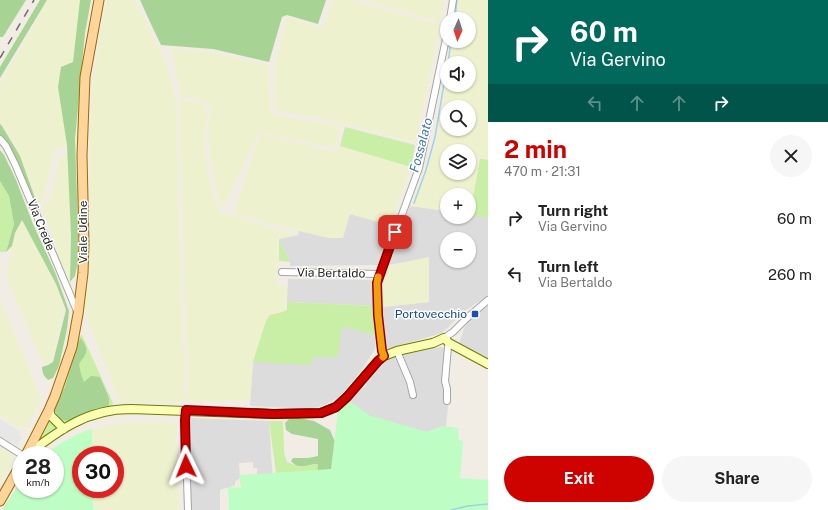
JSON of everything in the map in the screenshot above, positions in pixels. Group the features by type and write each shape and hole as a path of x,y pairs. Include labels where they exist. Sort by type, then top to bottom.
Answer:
{"main road":[{"name":"Viale Udine","path":"31,446 49,410 72,347 78,314 83,273 84,244 82,155 85,77 99,0"},
{"path":"0,502 12,480"}],"street":[{"path":"451,12 453,0"},
{"name":"Via Bertaldo","path":"383,353 378,315 377,283 419,168 444,48"},
{"name":"Via Crede","path":"0,139 6,146 16,164 78,314"},
{"name":"Via Bertaldo","path":"282,272 380,274"},
{"path":"447,402 445,381 447,341 453,332 467,318 488,300"},
{"path":"38,446 73,423 94,415 118,409 131,408 273,414 321,413 336,407 347,397 383,353 433,343 447,341 488,364"},
{"path":"397,351 410,382 413,395"},
{"path":"49,410 51,416 64,429"},
{"path":"186,410 188,510"},
{"path":"0,440 12,448"}],"shaded area":[{"path":"480,159 488,160 488,295 466,310 442,333 387,349 384,344 382,307 429,302 429,258 387,265 410,206 440,210 440,224 476,224 476,188 474,188"},
{"path":"350,214 390,225 391,231 378,265 290,266 290,262 279,239 298,235 299,231 329,238"},
{"path":"288,279 371,280 373,285 374,306 287,302"},
{"path":"488,305 488,359 459,344 464,328 469,321"},
{"path":"287,310 314,320 376,335 375,349 361,371 339,397 327,404 310,409 250,406 253,362 266,321"},
{"path":"440,347 450,350 449,397 446,426 427,432 403,427 346,405 361,386 364,388 367,385 365,383 384,361 402,355"},
{"path":"190,418 269,421 273,483 257,485 257,468 253,468 253,462 239,463 240,478 235,482 235,485 220,490 220,510 191,510"},
{"path":"0,419 21,432 19,435 22,437 17,446 0,436"}],"green space":[{"path":"0,0 26,0 3,37 0,37"},
{"path":"40,0 47,0 0,78 0,67"},
{"path":"48,0 81,0 73,62 58,87 67,145 55,149 45,197 38,203 30,188 8,132 0,124 0,85"},
{"path":"80,0 91,0 85,33 75,139 78,261 75,276 70,282 71,235 67,145 58,87 61,67 73,62"},
{"path":"107,0 135,0 156,44 167,63 176,100 184,396 188,396 179,99 204,104 207,112 204,145 211,188 217,207 221,213 298,235 277,239 277,285 287,286 287,302 283,312 266,321 253,362 250,399 122,403 117,397 91,331 85,304 90,275 90,133 93,80"},
{"path":"140,0 326,0 318,24 287,15 282,17 269,62 213,49 161,45"},
{"path":"334,0 350,0 440,25 416,142 313,116 311,117 275,110 275,65 287,18 323,28"},
{"path":"363,0 444,0 442,12 440,12 440,22"},
{"path":"459,0 488,0 488,160 476,157 476,144 440,144 440,180 476,180 476,160 480,161 475,188 440,188 440,210 410,206 424,180 433,151 435,151 440,121 440,136 476,136 476,100 444,100 445,92 476,92 476,56 451,56 452,48 476,48 476,12 458,12"},
{"path":"171,48 208,52 268,65 271,115 341,126 335,148 259,132 225,205 220,207 211,163 208,130 211,106 200,100 181,96"},
{"path":"0,124 20,156 45,226 14,154 0,135"},
{"path":"345,127 415,145 411,167 340,146"},
{"path":"260,134 332,151 343,147 411,167 390,225 350,214 343,238 329,238 233,214"},
{"path":"0,150 16,180 33,224 55,272 69,311 67,329 59,366 53,378 48,380 42,371 42,367 53,362 66,310 56,284 22,220 15,233 12,246 6,252 14,224 9,196 0,181"},
{"path":"68,154 71,235 70,282 66,278 42,206 50,202 60,157"},
{"path":"480,159 488,160 488,218 476,216 475,188"},
{"path":"0,181 9,196 14,224 6,252 0,252"},
{"path":"22,220 56,284 64,310 50,364 42,361 7,279 15,233"},
{"path":"279,239 290,262 279,261"},
{"path":"429,257 429,302 382,307 385,276 389,266"},
{"path":"0,300 41,398 25,431 0,416"},
{"path":"287,302 374,306 376,335 342,327 338,357 313,357 311,365 253,362 266,321 270,315 287,310"},
{"path":"82,335 113,403 112,408 66,423 57,418 55,412 78,338"},
{"path":"81,338 86,348 86,354 79,364 84,382 91,376 100,377 109,398 109,405 96,408 73,419 65,420 61,419 55,412 55,405 65,387 77,344"},
{"path":"349,401 369,415 427,432 444,426 458,428 459,440 463,441 460,478 488,480 488,510 229,510 228,487 241,488 239,475 331,469 338,411"},
{"path":"356,410 403,427 314,510 318,464 297,466 291,461 293,458 318,456 318,439 292,434 286,430 285,423 289,419 299,418 314,421 330,430 336,444"},
{"path":"49,419 58,429 40,440 39,438"},
{"path":"269,421 283,421 284,452 287,462 300,467 318,464 315,510 281,510"},
{"path":"175,422 179,510 2,510 12,495 12,498 64,498 64,446 58,446 85,431 118,423"},
{"path":"92,429 92,446 72,446 72,498 93,498 93,510 2,510 12,495 12,498 64,498 64,446 57,446 80,433"},
{"path":"0,447 12,455 12,463 0,483"}],"waterway":[{"name":"Fossalato","path":"456,12 457,0"},
{"name":"Fossalato","path":"449,56 450,48"},
{"name":"Fossalato","path":"414,203 426,170 435,137 443,92"},
{"name":"Portovecchio","path":"451,510 468,506 488,504"}],"railway":[{"path":"0,58 34,0"}],"slow traffic":[{"path":"378,277 378,315 383,357"}],"place":[{"name":"Portovecchio","path":"475,314"}],"route":[{"path":"186,466 186,410 273,414 321,413 336,407 384,356 382,351 378,315 377,283 395,232"}]}
